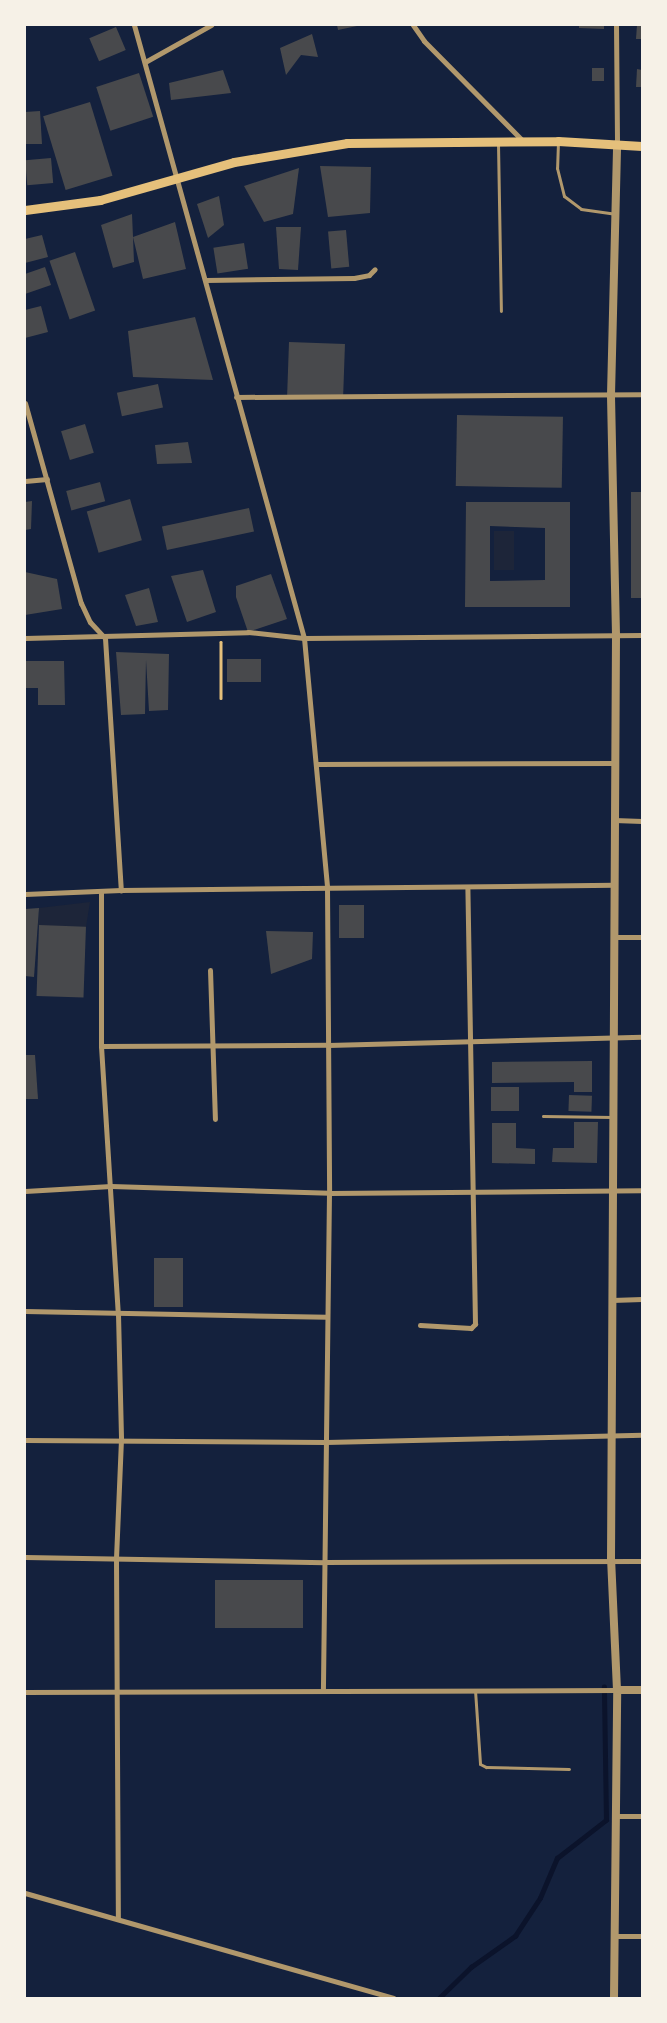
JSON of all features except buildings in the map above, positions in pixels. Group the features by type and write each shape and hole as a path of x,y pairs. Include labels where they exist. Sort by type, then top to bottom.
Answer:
{"main road":[{"path":"25,210 81,204 179,180 234,162 323,146 387,141 558,141 642,146"}],"street":[{"path":"134,25 179,180 236,396 304,638 327,887 328,1194 323,1690"},
{"path":"145,62 211,25"},
{"path":"413,25 414,31 523,141"},
{"path":"614,1998 616,1816 611,1560 611,1435 616,635 611,395 617,144 616,25"},
{"path":"206,280 354,278 369,275 375,269"},
{"path":"236,396 642,394"},
{"path":"25,403 81,603 90,622 105,638 121,890"},
{"path":"25,481 47,479"},
{"path":"25,638 105,638 221,633 304,638 642,634"},
{"path":"317,764 615,763"},
{"path":"614,820 642,821"},
{"path":"25,894 121,890 614,884"},
{"path":"420,1325 472,1328 475,1324 475,1192 468,1042 467,887"},
{"path":"100,892 102,1046 118,1314 121,1439 116,1558 118,1919"},
{"path":"613,937 642,937"},
{"path":"210,970 215,1119"},
{"path":"102,1046 328,1045 642,1037"},
{"path":"25,1191 111,1186 328,1194 642,1190"},
{"path":"612,1300 642,1299"},
{"path":"25,1311 327,1317"},
{"path":"25,1440 121,1439 326,1442 642,1435"},
{"path":"25,1557 325,1562 642,1561"},
{"path":"25,1692 642,1690"},
{"path":"616,1816 642,1816"},
{"path":"25,1893 393,1998"},
{"path":"614,1936 642,1936"}],"lane":[{"path":"498,141 501,311"},
{"path":"558,141 557,168 564,196 581,209 615,214"},
{"path":"543,1116 612,1117"},
{"path":"475,1690 480,1764 486,1767 569,1769"}],"path":[{"path":"221,633 221,698"}],"shaded area":[{"path":"494,531 514,531 514,570 494,570"},
{"path":"90,902 86,927 38,926 39,908"}],"waterway":[{"path":"439,1998 471,1967 515,1936 540,1898 557,1858 606,1820 604,1687"}]}
